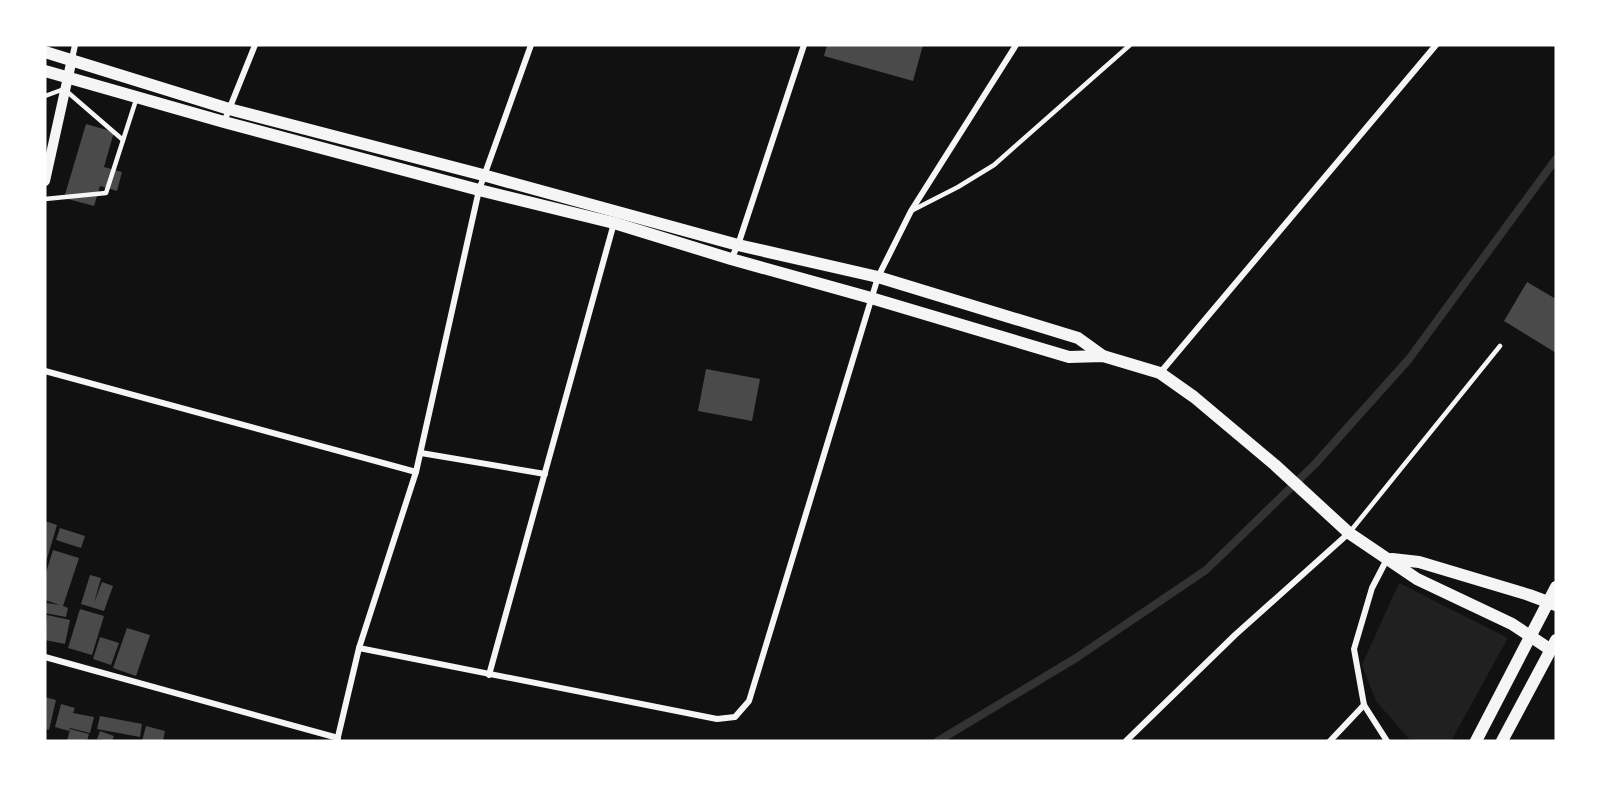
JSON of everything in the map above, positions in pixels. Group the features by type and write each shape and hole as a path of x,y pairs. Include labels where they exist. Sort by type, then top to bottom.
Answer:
{"main road":[{"path":"45,52 229,109 483,175 738,245 878,277 1078,338 1103,356"},
{"path":"45,70 224,122 479,190 614,223 731,260 871,298 1069,357 1103,356 1160,373 1275,465 1344,529 1417,579 1512,624 1530,636 1553,645 1502,741"},
{"path":"1388,558 1419,562 1552,603"},
{"path":"1476,741 1530,636 1552,603 1556,588"}],"street":[{"path":"45,181 75,45"},
{"path":"224,122 255,45"},
{"path":"45,657 337,739 359,648 421,453 483,175 531,45"},
{"path":"731,260 738,245 804,45"},
{"path":"359,648 717,719 735,717 750,701 878,277 911,211 1016,45"},
{"path":"1160,373 1436,45"},
{"path":"489,675 614,223"},
{"path":"45,371 416,472"},
{"path":"421,453 545,474"},
{"path":"1126,741 1344,529"},
{"path":"1387,741 1364,705 1354,649 1371,588 1388,558"},
{"path":"1330,741 1364,705"}],"lane":[{"path":"911,211 994,165 1130,45"},
{"path":"45,96 64,89 123,140"},
{"path":"45,199 106,193 137,96"},
{"path":"1344,529 1500,346"}],"shaded area":[{"path":"1399,583 1508,638 1451,741 1412,741 1409,739 1376,701 1362,665"}],"building":[{"path":"827,45 923,45 913,81 824,56"},
{"path":"86,124 114,132 104,167 122,172 117,191 100,186 94,206 64,198"},
{"path":"1527,282 1556,299 1556,353 1504,321"},
{"path":"706,369 760,379 752,421 698,411"},
{"path":"45,521 57,525 46,562 45,562"},
{"path":"60,528 85,536 81,548 56,540"},
{"path":"53,550 79,558 63,606 68,608 66,617 45,613 47,603 60,605 45,600 45,576"},
{"path":"90,575 101,578 94,603 102,582 113,586 104,611 81,604"},
{"path":"80,609 104,616 92,655 68,648"},
{"path":"47,615 70,620 65,644 45,640"},
{"path":"127,628 150,635 136,676 113,668"},
{"path":"100,637 119,643 111,665 93,659"},
{"path":"45,697 56,700 49,730 45,729"},
{"path":"61,704 75,708 73,713 94,717 90,733 55,727"},
{"path":"100,716 142,724 140,737 97,729"},
{"path":"146,726 165,731 163,741 142,741"},
{"path":"70,729 89,734 87,741 67,741"},
{"path":"100,731 114,736 112,741 97,739"}],"waterway":[{"path":"938,741 1076,658 1206,570 1315,464 1409,359 1556,159"}]}
